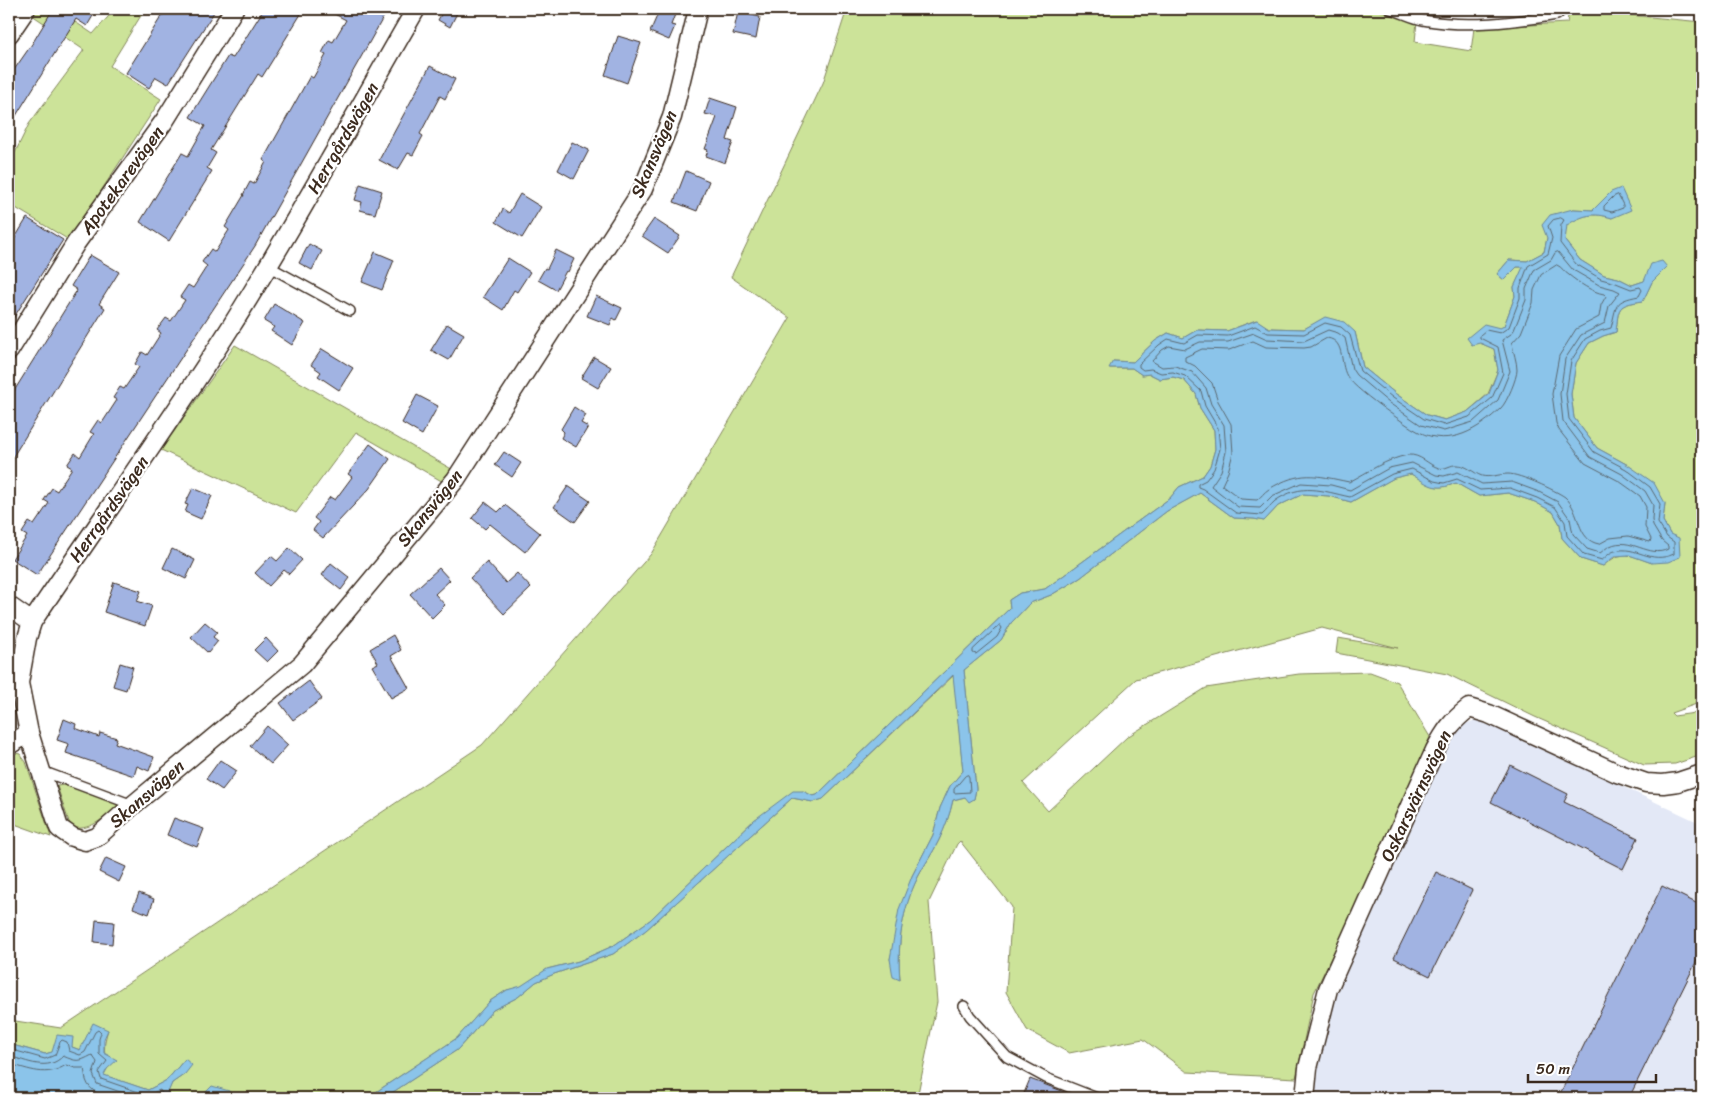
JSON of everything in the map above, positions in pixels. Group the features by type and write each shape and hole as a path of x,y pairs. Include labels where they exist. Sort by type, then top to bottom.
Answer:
{"street":[{"path":"9,34 26,9"},
{"name":"Apotekarevägen","path":"9,351 76,243 165,120 234,9"},
{"name":"Herrgårdsvägen","path":"42,770 30,733 19,683 27,638 32,622 186,395 268,266 416,9"},
{"name":"Skansvägen","path":"42,770 59,828 72,837 86,841 97,837 302,664 456,479 643,189 672,117 698,9"},
{"path":"9,606 32,622"},
{"name":"Oskarsvärnsvägen","path":"1305,1098 1308,1068 1328,989 1435,750 1447,728 1456,718 1469,708 1489,714 1617,773 1646,783 1663,784 1678,782 1702,774"},
{"path":"9,745 30,733"}],"lane":[{"path":"1390,9 1422,20 1463,24 1515,22 1557,15 1563,9"},
{"path":"268,266 350,311"},
{"path":"42,770 133,805"},
{"path":"964,1006 982,1030 1007,1057 1046,1078 1097,1098"}],"shaded area":[{"path":"1479,719 1702,824 1702,1098 1314,1098 1314,1086 1331,999 1440,761 1462,725"}],"green space":[{"path":"38,9 56,9 93,34 115,9 145,9 110,66 161,99 69,240 9,204 9,165 29,124 84,50 32,15"},
{"path":"847,9 1374,9 1417,21 1415,42 1471,51 1474,28 1567,23 1569,9 1618,9 1619,14 1702,22 1702,702 1671,713 1674,716 1702,712 1702,755 1675,764 1644,765 1535,717 1447,674 1336,653 1338,638 1398,648 1322,628 1136,679 1023,783 1048,811 1127,737 1206,688 1299,674 1370,672 1397,682 1430,737 1372,873 1314,993 1296,1078 1187,1072 1143,1039 1069,1053 1027,1030 1006,992 1012,907 960,841 929,902 937,1002 917,1098 384,1098 457,1050 493,1010 518,997 536,982 613,954 646,930 792,798 813,802 823,799 954,675 963,771 950,786 940,808 933,835 912,876 890,959 900,979 900,940 908,901 920,872 939,840 953,800 965,797 974,799 976,789 964,670 1001,640 1011,623 1030,603 1051,595 1080,578 1167,511 1200,493 1234,518 1264,521 1278,506 1303,494 1329,496 1351,502 1394,478 1411,474 1432,486 1443,487 1456,483 1479,496 1508,493 1535,502 1553,512 1560,524 1562,538 1581,559 1603,566 1616,557 1626,555 1652,563 1670,534 1663,521 1665,503 1628,465 1597,448 1574,418 1571,394 1576,363 1589,343 1616,332 1620,309 1628,304 1643,301 1652,282 1666,267 1644,281 1632,285 1618,278 1604,275 1580,260 1565,241 1566,225 1572,222 1594,215 1612,218 1611,192 1593,210 1573,209 1547,238 1544,252 1527,261 1509,260 1497,274 1504,280 1517,267 1524,267 1514,287 1515,296 1504,326 1480,343 1494,349 1498,370 1488,394 1467,412 1445,420 1427,415 1396,394 1363,367 1355,332 1325,318 1304,329 1269,328 1256,320 1227,331 1197,330 1183,338 1168,333 1155,341 1133,362 1113,361 1110,368 1132,368 1142,375 1150,374 1160,379 1173,377 1184,380 1196,394 1200,408 1214,430 1215,449 1210,466 1203,476 1179,487 1170,498 1045,589 1020,593 1009,600 1010,608 817,795 813,796 803,791 754,820 650,920 613,946 579,961 547,969 521,987 507,990 490,1001 457,1038 367,1098 235,1098 166,1095 172,1083 185,1074 185,1059 167,1080 148,1090 103,1075 107,1069 105,1040 108,1030 80,1050 72,1047 45,1054 9,1044 9,1020 61,1028 482,745 651,554 790,318 731,277 823,83"},
{"path":"235,345 455,471 445,483 356,432 296,513 161,450"},
{"path":"9,753 20,754 26,762 51,837 9,822"},
{"path":"64,785 115,802 118,806 92,825 74,828 69,822 57,786"}],"water":[{"path":"1621,188 1631,210 1612,218 1588,215 1578,219 1567,225 1565,241 1580,260 1604,275 1618,278 1632,285 1644,281 1651,264 1662,261 1667,267 1652,282 1643,301 1628,304 1620,309 1616,332 1589,343 1576,363 1571,394 1574,418 1597,448 1628,465 1654,483 1665,503 1663,521 1670,534 1679,538 1680,557 1668,562 1652,563 1629,555 1615,556 1603,566 1581,559 1562,538 1560,524 1553,512 1535,502 1508,493 1479,496 1456,483 1443,487 1432,486 1411,474 1394,478 1351,502 1329,496 1303,494 1278,506 1264,521 1234,518 1200,493 1167,511 1080,578 1051,595 1030,603 1011,623 1001,640 964,670 976,789 974,799 969,802 965,797 953,800 941,835 920,872 913,889 904,914 900,940 900,980 893,977 890,959 899,909 912,876 933,835 940,808 950,786 963,771 953,675 823,799 813,802 792,798 646,930 613,954 536,982 518,997 493,1010 457,1050 384,1098 367,1098 457,1038 490,1001 507,990 521,986 547,969 579,961 613,946 650,920 754,820 793,791 803,791 813,796 817,795 1010,608 1009,600 1020,593 1045,589 1170,498 1179,487 1203,476 1210,466 1215,449 1214,430 1200,408 1196,394 1184,380 1173,377 1160,379 1150,374 1142,375 1132,368 1109,368 1113,361 1133,362 1155,341 1168,333 1183,338 1197,330 1227,331 1257,320 1269,328 1304,329 1325,317 1344,322 1355,332 1363,367 1396,394 1427,415 1445,420 1467,412 1489,394 1498,370 1494,349 1480,343 1472,345 1467,338 1484,324 1500,328 1504,326 1515,296 1514,287 1523,267 1517,267 1504,280 1497,274 1509,260 1527,261 1544,252 1547,238 1542,225 1550,215 1573,209 1593,210 1611,192"},
{"path":"93,1023 108,1030 104,1039 104,1053 117,1060 107,1069 104,1075 148,1090 167,1080 185,1059 192,1065 185,1074 172,1083 167,1095 201,1097 212,1086 229,1091 235,1098 9,1098 9,1044 45,1054 52,1052 57,1035 73,1037 72,1047 80,1050"}],"building":[{"path":"53,9 97,9 87,26 76,19 9,127 9,77"},
{"path":"166,9 216,9 168,84 156,77 149,88 126,73"},
{"path":"264,9 292,9 301,14 262,77 258,74 211,150 216,153 207,168 212,171 169,241 140,222 182,153 188,156 205,126 190,117 228,56 233,58"},
{"path":"325,9 388,9 255,246 37,575 12,559 27,536 22,533 29,522 34,525 49,503 44,500 52,488 57,491 72,468 67,465 75,453 80,457 94,434 90,432 98,420 102,423 117,400 113,398 120,387 124,389 139,367 135,364 142,352 147,355 161,333 157,330 166,318 171,321 185,300 180,297 188,285 193,288 207,266 202,262 211,249 215,252 229,230 225,227 250,182 254,184 266,162 263,160 310,76 313,78 326,55 322,53 329,40 333,42 346,20"},
{"path":"444,9 459,9 450,27 438,20"},
{"path":"660,9 677,9 671,25 675,26 669,40 650,32"},
{"path":"738,12 760,17 756,39 733,34"},
{"path":"618,36 641,43 627,83 605,75"},
{"path":"430,66 455,79 445,99 440,96 420,134 423,136 413,155 408,153 398,170 379,160"},
{"path":"710,98 737,107 727,140 733,142 725,163 706,156 708,150 705,149 717,117 705,114"},
{"path":"572,142 589,150 574,179 558,170"},
{"path":"686,171 709,181 697,211 674,202"},
{"path":"360,184 382,191 375,214 360,210 362,202 355,200"},
{"path":"520,194 541,207 522,238 496,222 503,209 509,213"},
{"path":"27,218 63,240 9,325 9,248"},
{"path":"654,219 680,236 668,253 642,236"},
{"path":"309,244 322,251 312,270 299,263"},
{"path":"556,250 574,259 556,290 538,280 545,268 547,269"},
{"path":"375,252 394,260 382,290 362,282"},
{"path":"90,255 119,272 99,304 105,308 9,463 9,399 77,290 71,286"},
{"path":"508,258 530,272 517,292 514,290 503,310 483,297"},
{"path":"596,296 622,308 616,320 613,318 610,325 587,316"},
{"path":"274,304 305,323 292,345 271,331 274,327 264,321"},
{"path":"447,324 464,334 449,360 431,350"},
{"path":"322,349 353,368 339,390 318,376 321,372 311,365"},
{"path":"594,357 611,367 598,388 581,378"},
{"path":"417,395 438,406 422,435 402,423"},
{"path":"574,407 586,415 581,423 588,427 576,447 561,438 564,432 561,429"},
{"path":"370,444 390,459 369,489 323,538 313,530 319,522 314,518 330,497 335,500 352,477 348,474"},
{"path":"504,452 521,463 512,477 495,465"},
{"path":"568,486 590,501 575,522 554,507"},
{"path":"193,488 212,496 201,519 185,512 188,505 185,504"},
{"path":"485,502 498,512 505,505 540,533 525,552 490,524 485,529 472,518"},
{"path":"289,548 302,560 289,574 284,570 269,586 255,573 271,556 277,561"},
{"path":"172,549 195,560 186,579 163,568"},
{"path":"487,562 506,583 517,573 531,588 504,614 470,578"},
{"path":"331,563 350,578 341,590 322,575"},
{"path":"439,568 450,580 435,594 445,605 432,618 410,594"},
{"path":"114,582 141,591 137,601 152,606 145,626 104,612"},
{"path":"205,622 217,632 213,637 218,641 208,653 191,637"},
{"path":"393,635 401,650 391,656 409,688 391,698 372,666 378,663 370,649"},
{"path":"266,638 278,651 267,662 254,650"},
{"path":"120,663 133,667 126,690 113,686"},
{"path":"309,681 322,699 293,720 280,703"},
{"path":"64,719 76,724 75,728 99,737 100,733 117,738 115,743 154,757 149,771 137,766 134,776 66,753 69,744 57,740"},
{"path":"267,726 288,745 271,764 250,746"},
{"path":"220,760 237,771 222,790 206,779"},
{"path":"1510,765 1568,794 1564,802 1638,838 1623,869 1491,802"},
{"path":"174,818 204,829 197,847 167,835"},
{"path":"106,858 126,867 119,882 99,872"},
{"path":"1436,872 1472,890 1430,976 1394,958"},
{"path":"1662,886 1702,906 1702,950 1629,1098 1568,1098 1560,1094"},
{"path":"139,893 154,899 149,914 133,908"},
{"path":"96,920 114,922 112,944 94,942"},
{"path":"1030,1079 1078,1097 1078,1098 1022,1098"}]}
